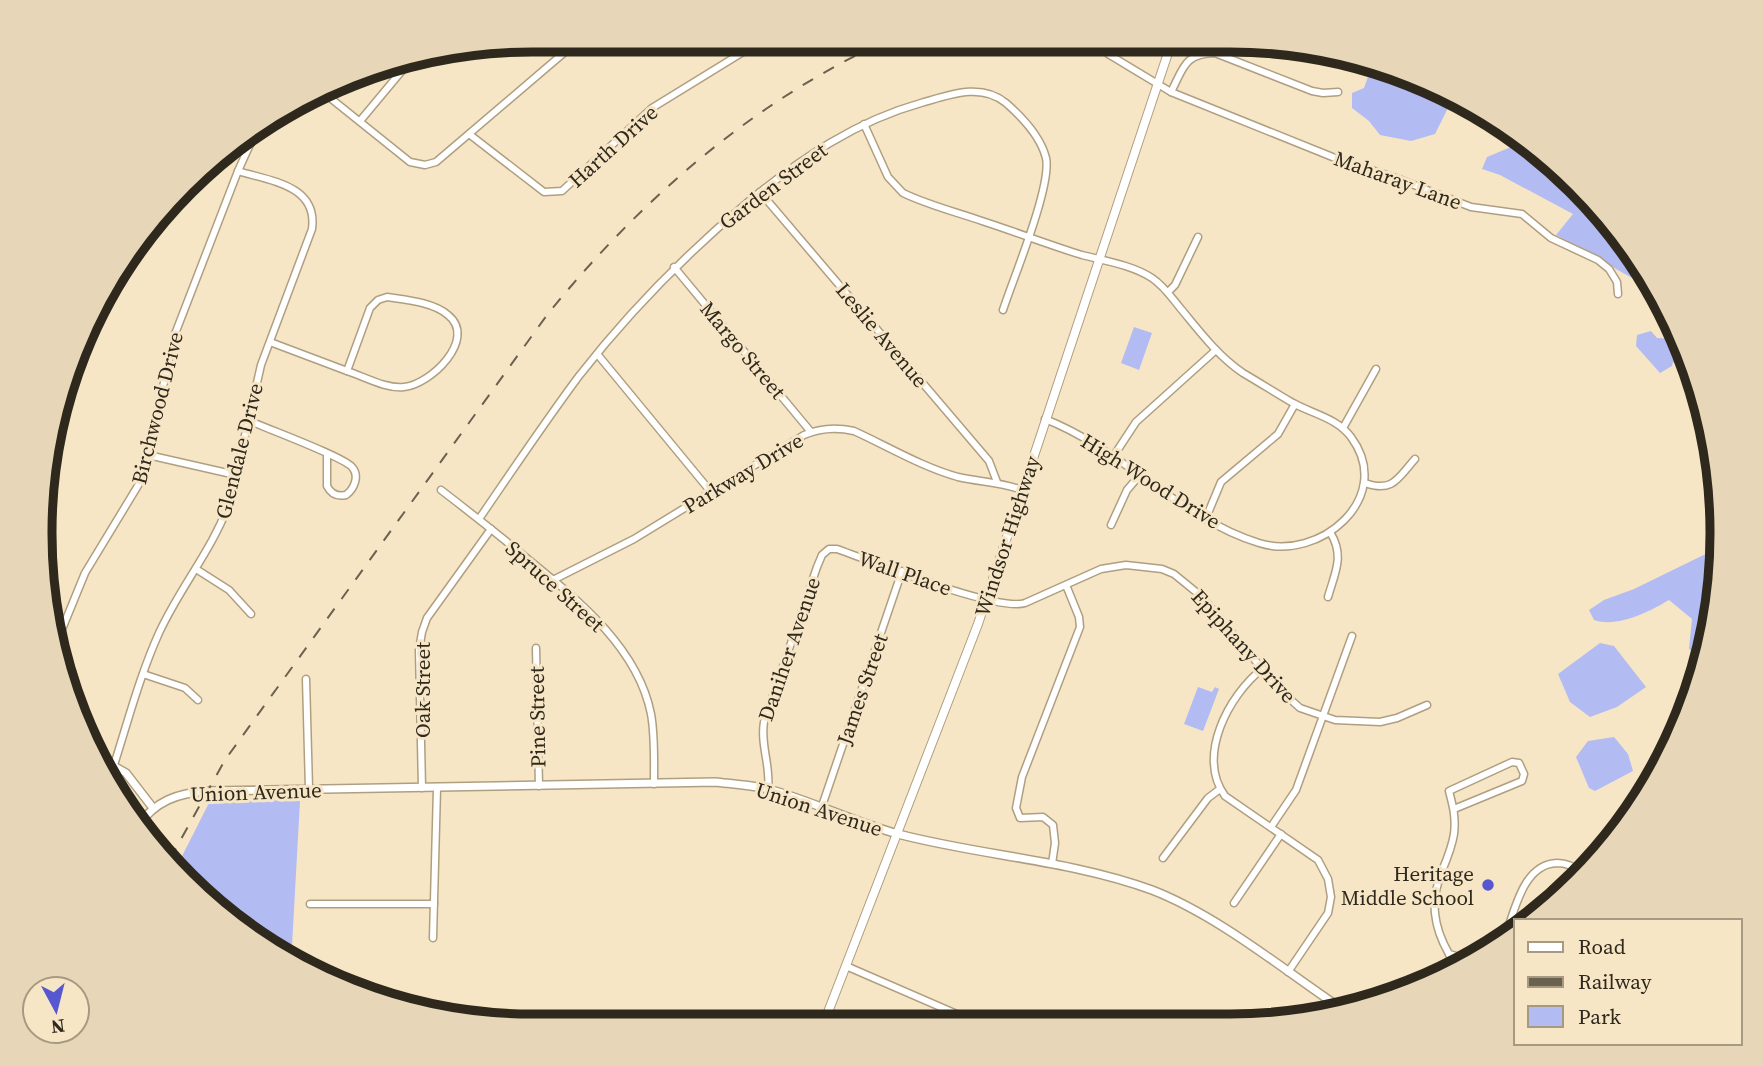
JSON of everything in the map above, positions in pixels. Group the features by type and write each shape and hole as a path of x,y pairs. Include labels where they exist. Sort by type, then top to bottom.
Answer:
{"main road":[{"name":"Windsor Highway","path":"827,1014 985,600 1168,52"}],"street":[{"path":"330,98 410,162 425,165 436,162 565,52"},
{"name":"Harth Drive","path":"469,134 544,192 562,191 652,108 743,52"},
{"path":"1171,92 1189,60 1198,54 1215,53 1312,91 1338,92"},
{"name":"Maharay Lane","path":"1108,54 1171,92 1335,158 1396,177 1471,207 1522,214 1551,238 1598,260 1609,269 1618,282 1618,294"},
{"path":"363,124 403,71"},
{"name":"Garden Street","path":"479,519 580,375 674,267 760,192 810,155 864,124 897,109 960,92 985,92 1003,100 1039,141 1046,158 1045,185 1003,310"},
{"path":"864,124 888,177 903,193 1152,278 1168,292 1216,350 1234,367 1295,404 1343,428 1360,454 1365,471 1365,484 1377,488 1390,486 1415,459"},
{"name":"Birchwood Drive","path":"62,628 85,573 139,488 175,334 250,145"},
{"name":"Glendale Drive","path":"114,765 158,634 224,519 270,342 312,229 314,216 311,206 297,192 238,171"},
{"name":"Leslie Avenue","path":"760,192 989,461 997,482"},
{"path":"1168,292 1175,285 1198,237"},
{"name":"Margo Street","path":"674,267 811,432"},
{"path":"270,342 388,386 402,387 416,385 448,358 457,342 455,323 448,315 428,306 387,297 378,300 370,308 348,371"},
{"path":"1113,457 1136,422 1216,350"},
{"path":"598,355 711,492"},
{"path":"1343,428 1376,369"},
{"path":"1206,518 1221,482 1278,434 1295,404"},
{"name":"High Wood Drive","path":"1045,419 1068,428 1176,501 1206,518 1257,543 1270,546 1309,541 1330,532 1353,511 1365,484"},
{"path":"248,421 327,454 349,464 354,470 355,481 346,495 340,497 327,486 327,454"},
{"name":"Parkway Drive","path":"553,580 634,539 766,456 811,432 841,428 854,431 942,472 997,482 1022,490"},
{"path":"148,455 236,475"},
{"path":"1111,525 1127,490 1139,475"},
{"name":"Spruce Street","path":"441,490 553,580 600,622 615,641 638,679 651,714 654,784"},
{"name":"Oak Street","path":"422,788 419,650 422,632 427,618 491,529"},
{"path":"1328,597 1339,552 1330,532"},
{"name":"Wall Place","path":"825,551 837,549 985,600"},
{"name":"Daniher Avenue","path":"768,790 769,774 762,739 764,722 825,551"},
{"name":"Epiphany Drive","path":"985,600 1018,605 1101,569 1126,565 1162,569 1174,574 1201,596 1293,703 1322,717 1358,722 1380,722 1397,718 1427,705"},
{"path":"196,569 229,590 251,614"},
{"name":"James Street","path":"822,806 902,571"},
{"path":"1052,864 1055,843 1053,825 1043,817 1020,818 1016,807 1027,759 1080,627 1079,617 1066,585"},
{"path":"1271,827 1296,790 1352,636"},
{"name":"Pine Street","path":"536,648 539,786"},
{"path":"1262,669 1246,682 1236,695 1214,748 1213,765 1220,789 1237,805 1318,860 1331,886 1328,913 1288,972"},
{"path":"143,674 185,688 198,700"},
{"path":"306,679 309,789"},
{"path":"1451,959 1440,938 1433,903 1436,885 1454,837 1451,789 1512,762 1519,763 1524,774 1522,780 1454,809"},
{"path":"114,765 134,781 153,808"},
{"name":"Union Avenue","path":"145,817 153,808 169,798 188,792 715,782 768,790 822,806 898,834 1052,864 1124,881 1167,897 1220,926 1332,1002"},
{"path":"433,937 437,788"},
{"path":"1163,858 1208,798 1220,789"},
{"path":"1234,903 1281,834"},
{"path":"1511,923 1528,878 1538,868 1555,863 1575,868"},
{"path":"310,904 434,904"},
{"path":"1514,915 1515,919"},
{"path":"1449,954 1457,956"},
{"path":"846,965 957,1014"}],"green space":[{"path":"1369,74 1414,89 1449,105 1435,134 1411,141 1380,135 1369,121 1352,108 1352,93 1364,88"},
{"path":"1508,141 1570,193 1611,240 1637,278 1632,278 1556,235 1573,214 1500,175 1482,169 1487,157 1511,147"},
{"path":"1134,327 1152,333 1139,370 1121,363"},
{"path":"1651,331 1657,338 1669,339 1681,369 1673,362 1672,366 1660,373 1636,346 1637,335"},
{"path":"1709,552 1706,596 1695,653 1689,649 1692,619 1669,600 1643,614 1623,620 1594,620 1589,610 1604,600 1634,589"},
{"path":"1600,643 1614,646 1646,687 1617,707 1590,717 1570,702 1558,674"},
{"path":"1198,687 1212,692 1215,687 1219,689 1203,731 1184,724"},
{"path":"1614,737 1628,754 1633,771 1595,791 1589,788 1576,757 1588,741"},
{"path":"211,799 300,801 292,946 266,933 240,914 180,859"}],"railway":[{"path":"174,852 225,760 547,315 582,273 659,194 744,124 789,94 864,52"}],"place":[{"name":"Heritage Middle School","path":"1488,885"}]}
